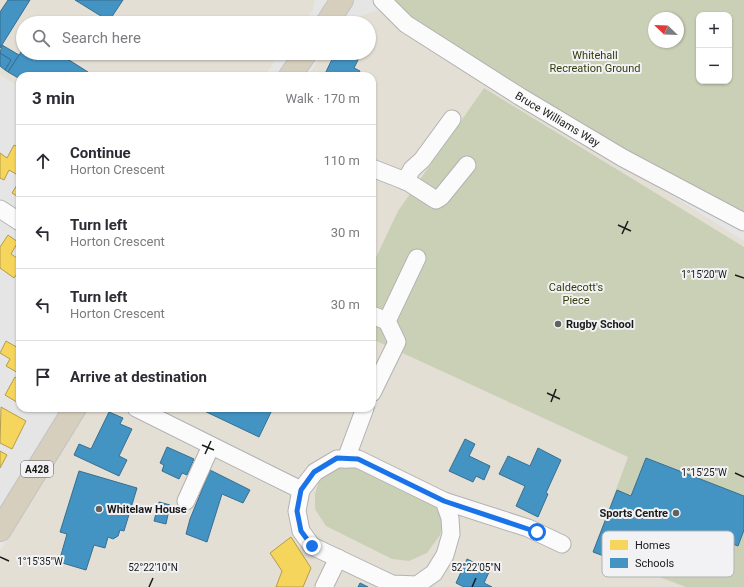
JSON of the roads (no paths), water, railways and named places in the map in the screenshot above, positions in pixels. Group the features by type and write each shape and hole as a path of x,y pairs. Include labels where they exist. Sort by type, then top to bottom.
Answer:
{"highway":[{"path":"331,16 342,0"},
{"path":"293,72 301,60"},
{"name":"A428","path":"0,530 73,412"}],"street":[{"name":"Bruce Williams Way","path":"382,0 406,24 519,96 623,158 744,222"},
{"path":"405,181 412,168 422,160 452,119"},
{"path":"376,170 405,181 436,200 441,197 467,165"},
{"path":"0,209 16,219"},
{"path":"376,385 397,342 379,318 417,258"},
{"path":"144,412 301,490"},
{"path":"346,459 364,412"},
{"path":"186,501 211,446"},
{"path":"444,501 450,518 451,534 445,555 434,573 417,585 392,584 312,546 301,531 297,511 301,490 314,472 337,458 358,459 444,501 528,528 562,544"},
{"path":"324,587 338,558"}],"place":[{"name":"Rugby School","path":"558,324"},
{"name":"Whitelaw House","path":"99,509"},
{"name":"Sports Centre","path":"676,513"}],"park label":[{"name":"Whitehall Recreation Ground","path":"595,61"},
{"name":"Caldecott's Piece","path":"576,293"}]}
